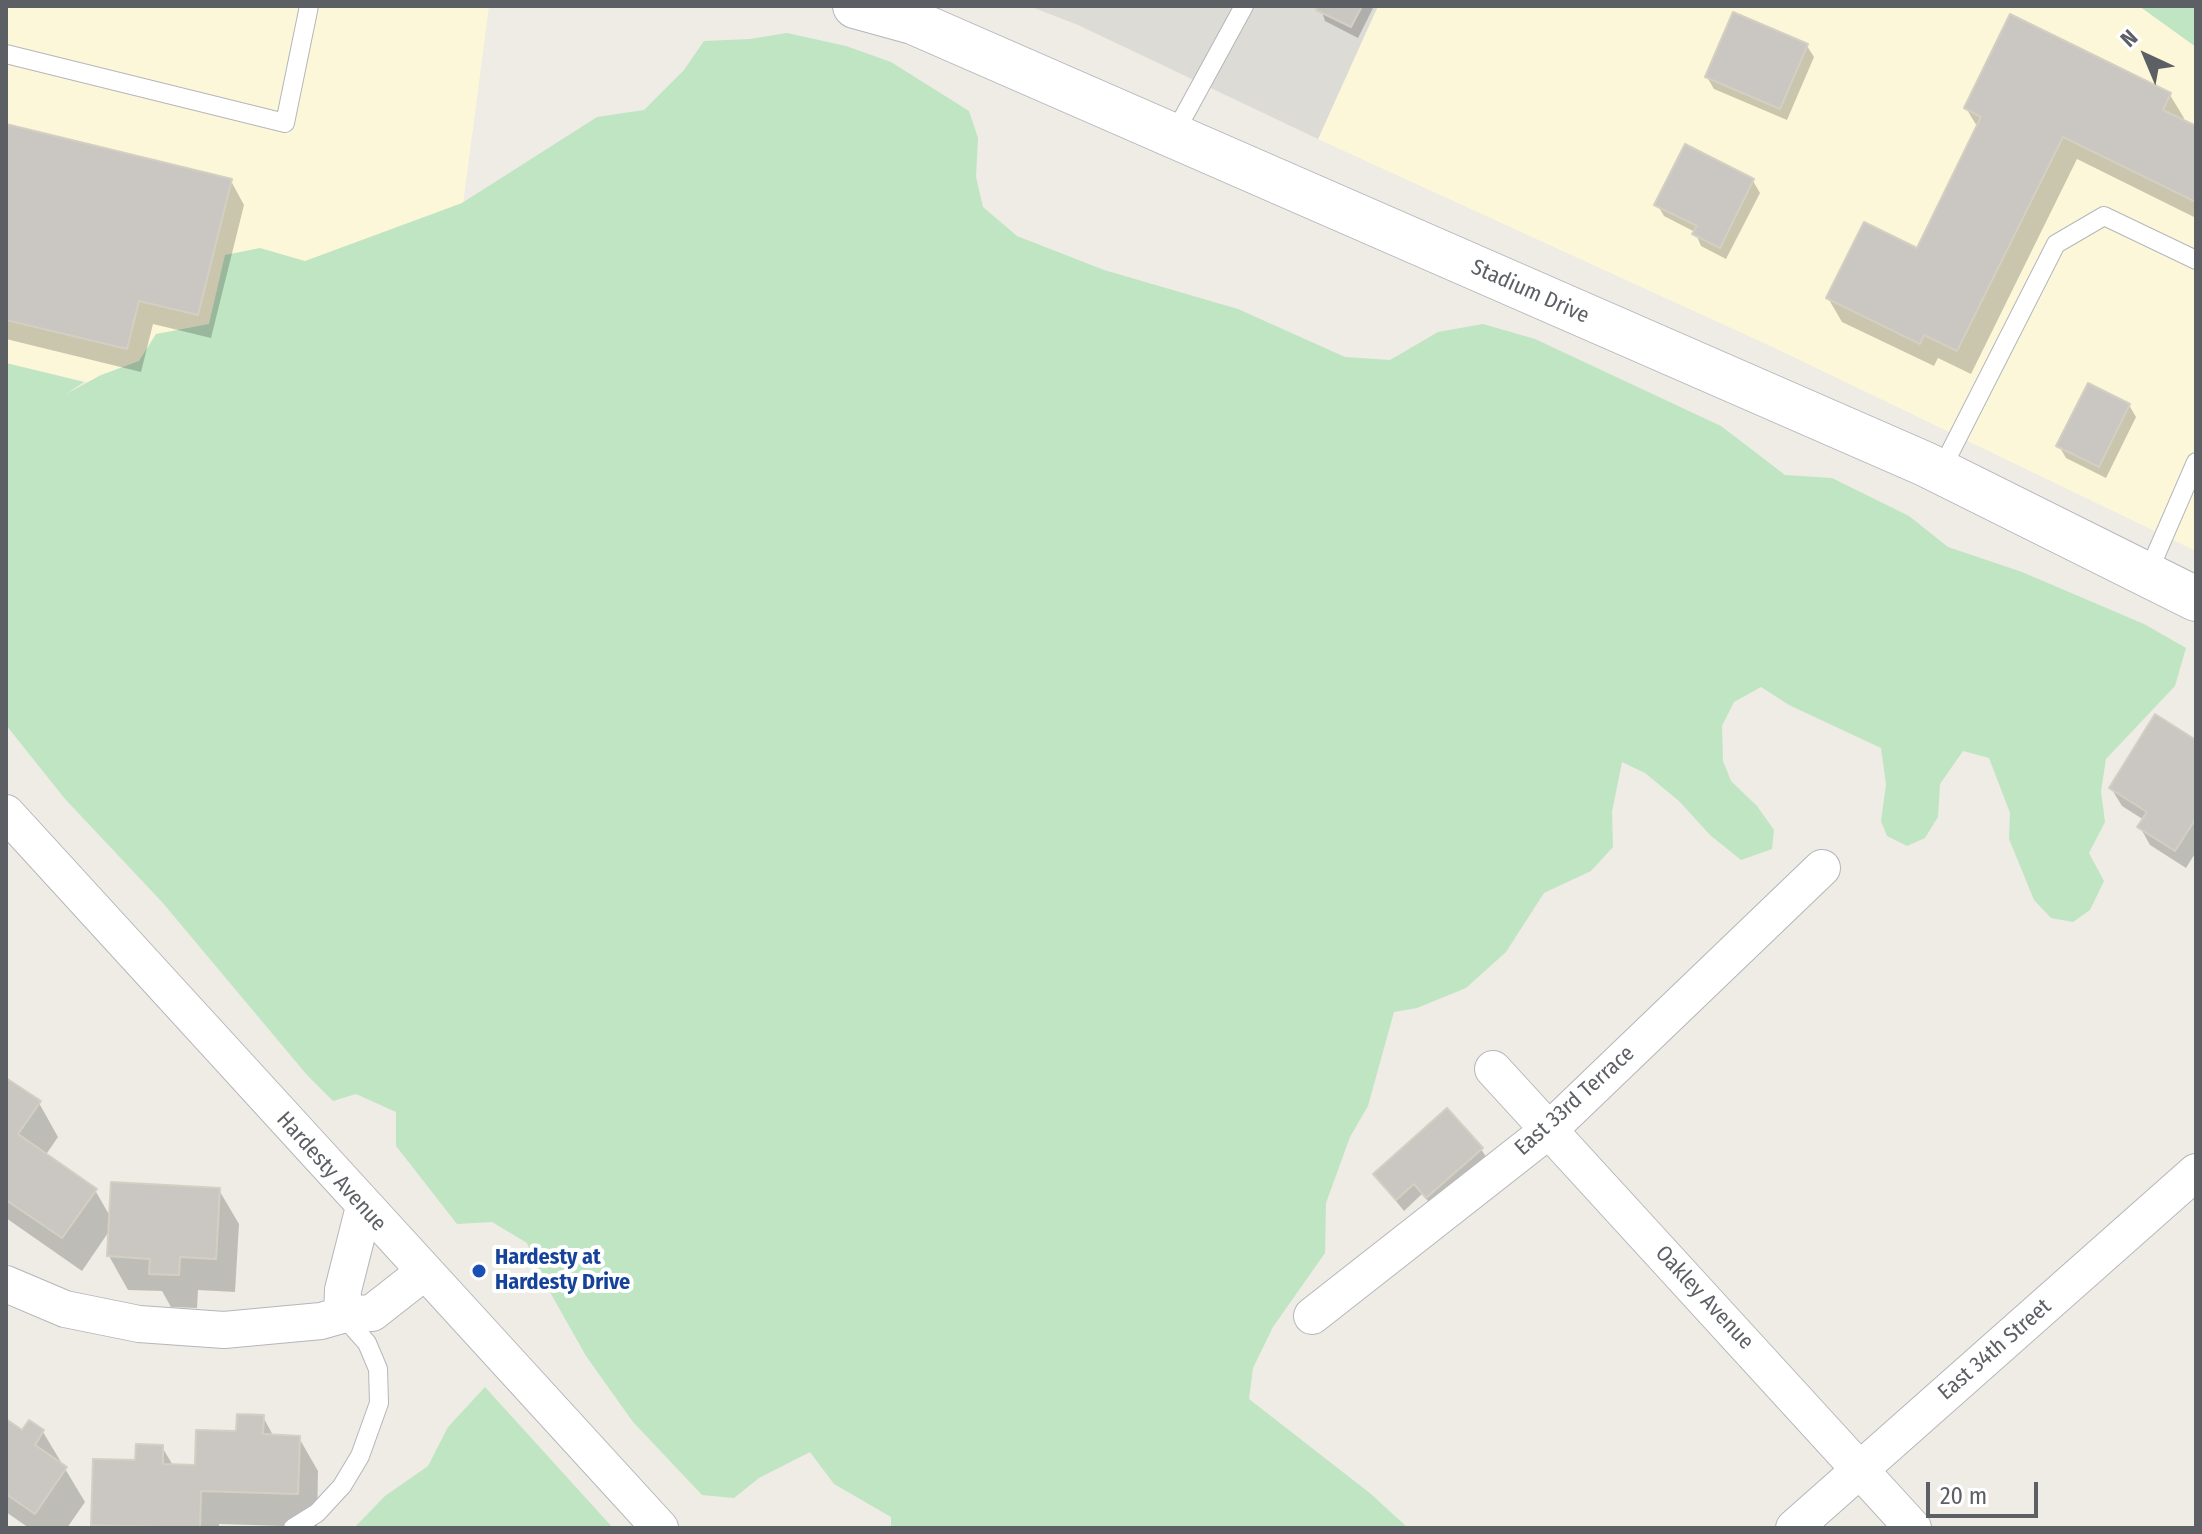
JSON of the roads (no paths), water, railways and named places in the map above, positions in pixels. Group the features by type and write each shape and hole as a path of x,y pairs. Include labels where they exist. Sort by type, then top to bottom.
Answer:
{"main road":[{"name":"Stadium Drive","path":"855,6 913,22 1940,472 2196,599"}],"street":[{"name":"Hardesty Avenue","path":"6,813 423,1273 512,1365 660,1528"},
{"name":"East 33rd Terrace","path":"1312,1316 1549,1130 1822,868"},
{"name":"Oakley Avenue","path":"1493,1069 1913,1528"},
{"name":"East 34th Street","path":"1794,1528 2196,1172"},
{"path":"2154,1209 2196,1195"},
{"path":"342,1315 343,1290 364,1207"},
{"path":"6,1284 65,1309 139,1324 224,1330 372,1313 423,1273"}],"lane":[{"path":"6,54 285,123 309,6"},
{"path":"1173,136 1244,6"},
{"path":"1940,472 2056,244 2104,216 2196,260"},
{"path":"2147,575 2196,462"},
{"path":"293,1528 317,1513 342,1486 360,1456 379,1403 378,1369 367,1343 342,1315"}],"place":[{"name":"Hardesty at Hardesty Drive","path":"479,1271"}]}
